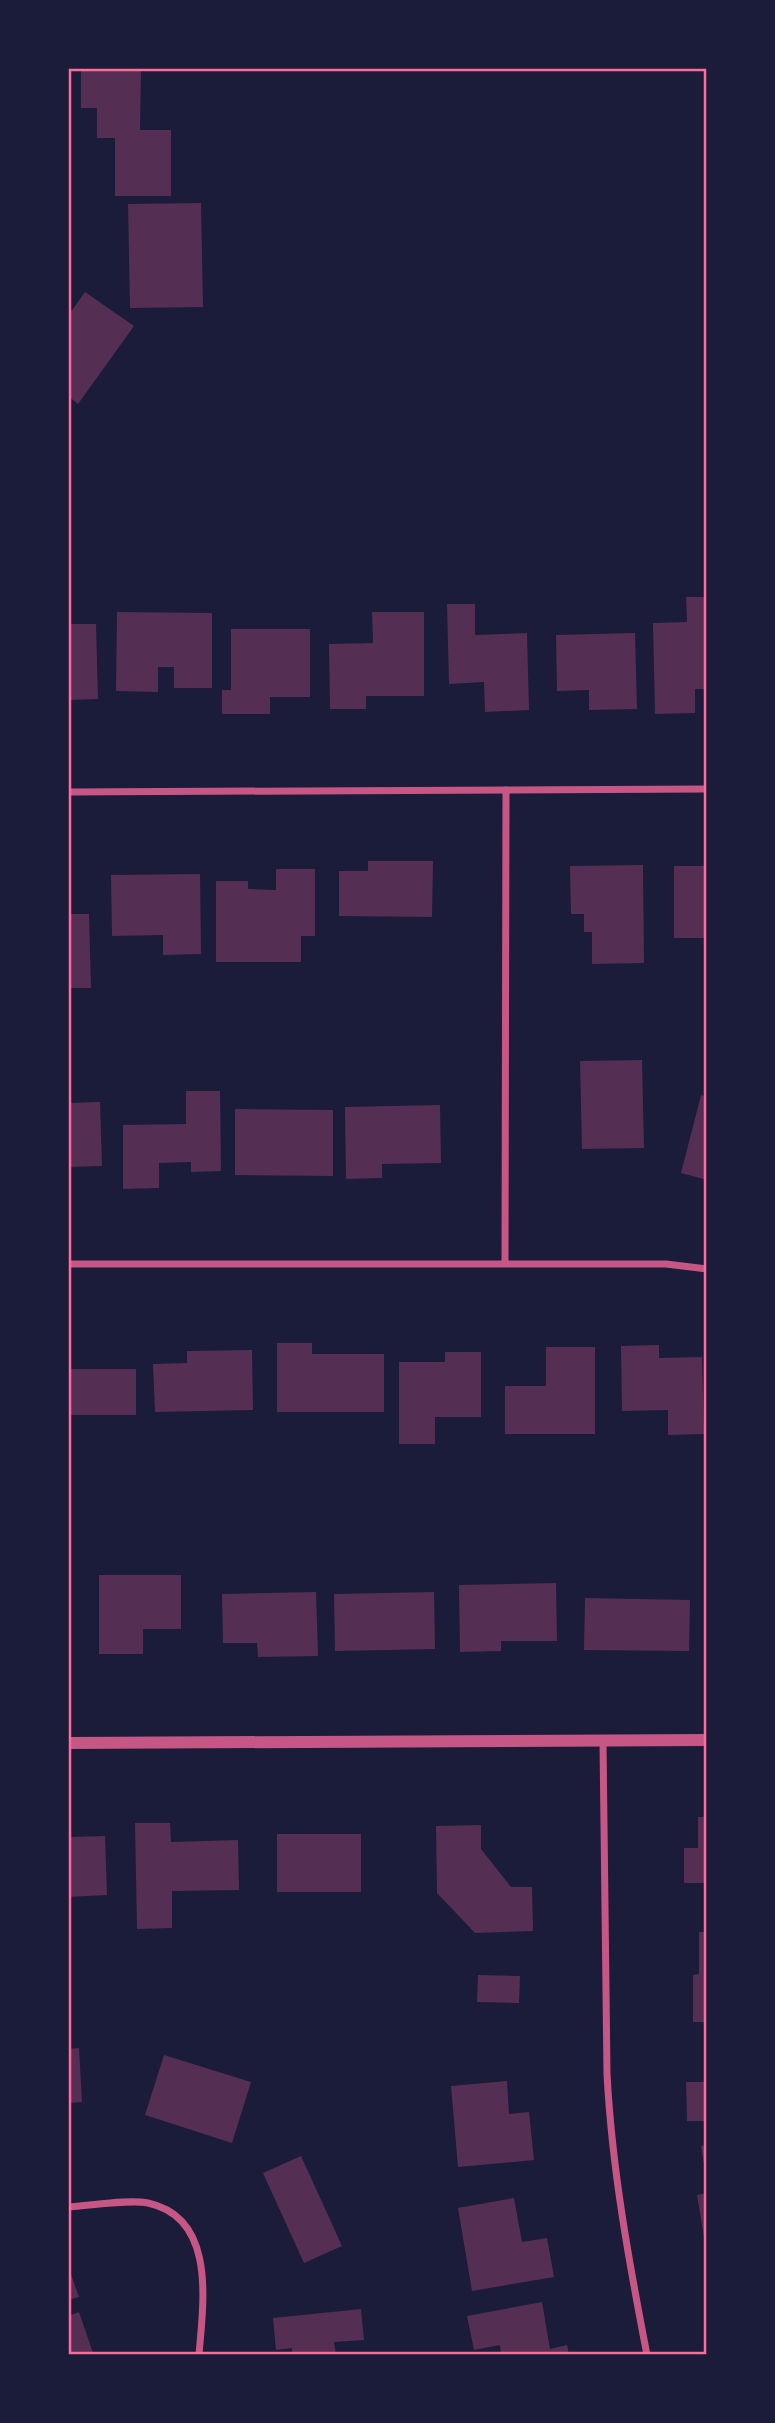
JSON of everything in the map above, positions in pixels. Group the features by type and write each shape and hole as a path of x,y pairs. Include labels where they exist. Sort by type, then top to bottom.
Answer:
{"street":[{"path":"68,792 707,789"},
{"path":"505,1263 506,790"},
{"path":"68,1264 666,1264 707,1269"},
{"path":"68,1743 707,1740"},
{"path":"603,1741 610,2128 647,2355"},
{"path":"68,2207 146,2203 167,2210 187,2228 198,2250 204,2278 199,2355"}],"building":[{"path":"81,68 141,68 140,130 171,130 171,196 115,196 115,138 97,138 97,108 81,108"},
{"path":"201,203 203,307 130,308 128,204"},
{"path":"85,292 134,326 78,404 68,396 68,316"},
{"path":"686,597 707,597 707,689 695,689 695,713 655,714 653,623 687,622"},
{"path":"447,604 475,604 475,635 527,633 529,710 485,712 484,682 449,684"},
{"path":"117,612 212,613 212,688 174,688 174,667 158,667 158,692 116,691"},
{"path":"372,612 424,612 424,696 366,696 366,709 330,709 329,644 373,643"},
{"path":"68,624 96,624 98,699 68,700"},
{"path":"231,629 310,629 310,697 270,697 270,714 222,714 222,690 231,690"},
{"path":"635,633 637,709 589,710 589,690 557,691 556,635"},
{"path":"368,861 433,861 432,917 339,916 339,871 368,871"},
{"path":"643,865 644,963 592,964 592,932 584,932 584,914 571,914 570,866"},
{"path":"674,866 707,866 707,938 674,938"},
{"path":"276,869 315,869 315,936 301,936 301,962 216,962 216,881 248,881 248,889 276,890"},
{"path":"200,874 201,954 163,955 163,935 112,936 111,875"},
{"path":"68,914 89,914 91,988 68,988"},
{"path":"642,1060 644,1148 582,1149 580,1061"},
{"path":"186,1091 220,1091 221,1171 191,1172 191,1162 159,1163 159,1188 123,1189 123,1125 186,1124"},
{"path":"701,1095 707,1097 707,1180 681,1173"},
{"path":"100,1102 102,1166 68,1167 68,1103"},
{"path":"440,1105 441,1163 382,1164 382,1178 346,1179 345,1107"},
{"path":"235,1109 333,1110 333,1176 235,1175"},
{"path":"277,1343 312,1343 312,1354 384,1354 384,1412 277,1412"},
{"path":"659,1345 659,1358 702,1357 704,1434 668,1435 668,1410 622,1411 621,1346"},
{"path":"546,1347 595,1347 595,1434 505,1434 505,1386 546,1386"},
{"path":"252,1350 253,1410 155,1412 153,1364 187,1363 187,1351"},
{"path":"445,1352 481,1352 481,1417 435,1417 435,1444 399,1444 399,1362 445,1362"},
{"path":"68,1369 136,1369 136,1415 68,1415"},
{"path":"99,1575 181,1575 181,1629 143,1629 143,1654 99,1654"},
{"path":"556,1583 557,1641 501,1641 501,1651 460,1652 459,1585"},
{"path":"316,1592 318,1656 258,1657 257,1643 223,1643 222,1594"},
{"path":"434,1592 435,1649 335,1651 334,1594"},
{"path":"585,1598 690,1600 689,1651 584,1650"},
{"path":"698,1817 707,1817 707,1883 684,1883 684,1848 698,1848"},
{"path":"135,1823 170,1823 171,1842 238,1840 239,1890 172,1891 172,1928 137,1929"},
{"path":"481,1825 481,1849 511,1887 532,1887 533,1931 475,1933 437,1893 436,1826"},
{"path":"277,1834 361,1834 361,1892 277,1892"},
{"path":"105,1836 107,1895 68,1897 68,1837"},
{"path":"699,1932 707,1932 707,2022 693,2022 693,1975 699,1974"},
{"path":"478,1975 520,1976 519,2003 477,2002"},
{"path":"79,2048 82,2102 68,2103 68,2049"},
{"path":"164,2055 251,2082 232,2143 145,2115"},
{"path":"507,2081 509,2114 529,2112 534,2160 458,2167 451,2086"},
{"path":"686,2082 707,2082 707,2121 687,2121"},
{"path":"707,2145 707,2169 705,2170 701,2146"},
{"path":"301,2156 342,2246 304,2263 263,2173"},
{"path":"707,2193 707,2236 704,2237 697,2195"},
{"path":"514,2198 522,2242 547,2238 554,2277 472,2291 458,2208"},
{"path":"68,2266 79,2297 68,2300"},
{"path":"542,2302 550,2349 567,2345 569,2355 501,2355 500,2345 474,2350 467,2316"},
{"path":"361,2309 364,2340 334,2342 336,2355 292,2355 292,2348 276,2350 273,2318"},
{"path":"79,2312 93,2353 68,2355 68,2316"}]}
